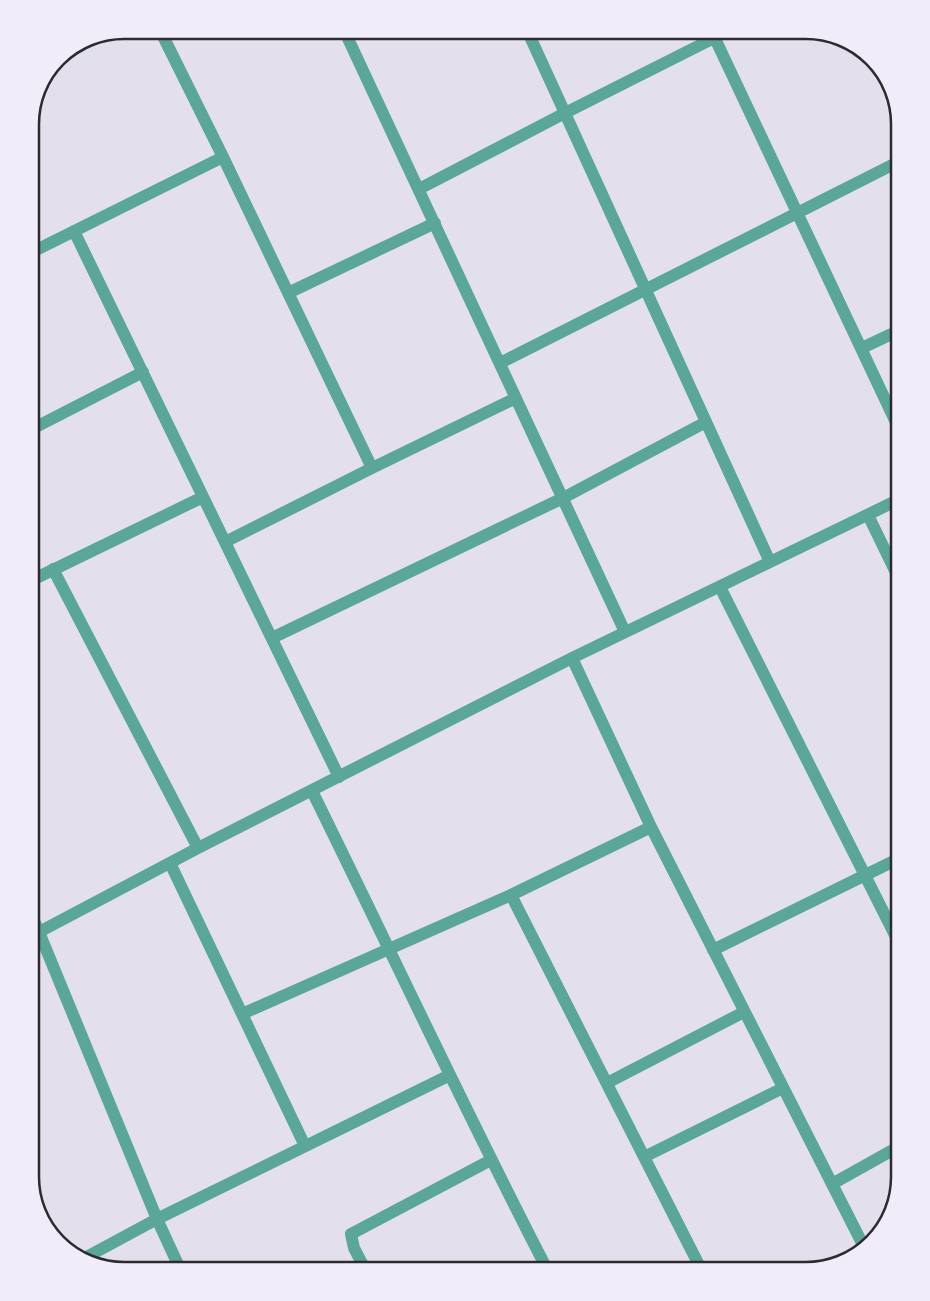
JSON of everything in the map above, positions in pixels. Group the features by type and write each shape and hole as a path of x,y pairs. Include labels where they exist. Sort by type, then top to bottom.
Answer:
{"street":[{"path":"164,39 372,468"},
{"path":"348,39 626,632"},
{"path":"531,39 770,562"},
{"path":"419,189 704,39"},
{"path":"715,39 891,411"},
{"path":"39,248 223,157"},
{"path":"500,363 645,288 891,166"},
{"path":"288,292 435,223"},
{"path":"74,231 339,777"},
{"path":"862,348 891,334"},
{"path":"39,425 143,372"},
{"path":"225,542 516,398"},
{"path":"272,638 563,498 706,422"},
{"path":"39,576 203,497"},
{"path":"39,931 198,848 572,658 891,504"},
{"path":"868,515 891,562"},
{"path":"53,569 198,848"},
{"path":"720,587 891,927"},
{"path":"572,658 651,827 861,1242"},
{"path":"312,791 491,1160 543,1262"},
{"path":"242,1014 511,895 651,827"},
{"path":"170,863 305,1146"},
{"path":"713,950 891,863"},
{"path":"511,895 697,1262"},
{"path":"39,946 157,1219 178,1262"},
{"path":"607,1083 744,1012"},
{"path":"90,1255 157,1219 450,1075"},
{"path":"644,1156 783,1088"},
{"path":"832,1184 891,1151"},
{"path":"361,1262 354,1248 352,1234 491,1160"}]}
